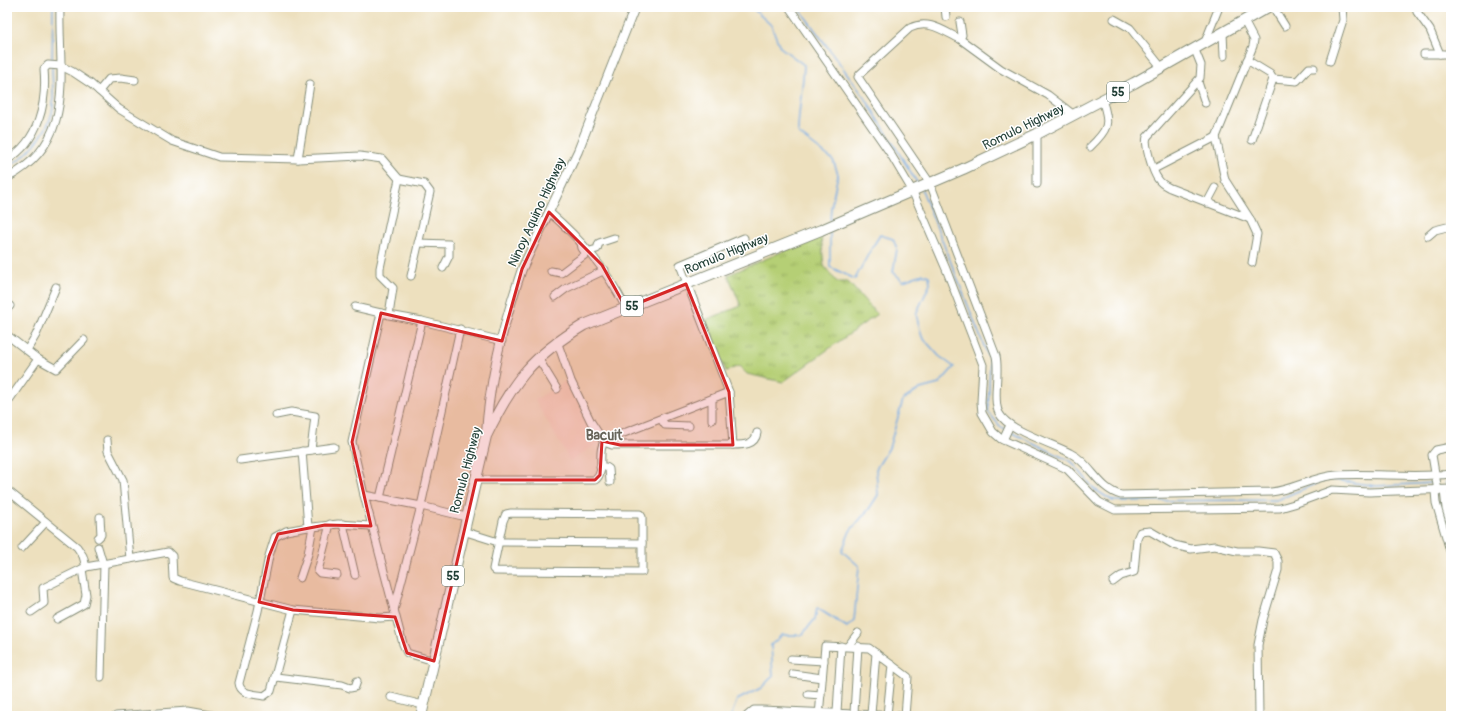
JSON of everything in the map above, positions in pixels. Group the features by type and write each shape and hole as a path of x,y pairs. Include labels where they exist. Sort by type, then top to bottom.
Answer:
{"highway":[{"name":"Romulo Highway","path":"421,716 486,436 499,408 516,382 538,358 557,341 584,325 821,230 963,169 1074,115 1195,50 1205,42 1268,7"}],"main road":[{"name":"Ninoy Aquino Highway","path":"486,436 490,395 502,341 522,268 599,101 635,7"}],"street":[{"path":"7,178 37,156 49,140 56,126 59,112 60,7"},
{"path":"789,7 890,153 913,190 946,269 983,365 981,402 982,413 993,432 1068,469 1099,502 1115,510 1280,508 1332,490 1369,492 1442,490"},
{"path":"945,7 946,17"},
{"path":"1205,42 1219,7"},
{"path":"1273,7 1285,26"},
{"path":"1330,61 1343,20 1342,7"},
{"path":"1416,7 1417,12 1430,30 1440,54"},
{"path":"1114,20 1123,23 1134,32 1162,68"},
{"path":"1244,21 1254,43 1216,137 1225,180 1250,219 1257,234 1252,263"},
{"path":"960,22 962,35 960,39"},
{"path":"1074,115 1048,95 1001,69 960,39 923,23 910,28 860,74 858,78 928,183 996,356 998,364 997,409 1000,416 1009,426 1072,453 1087,465 1107,490 1121,495 1271,492 1285,490 1319,478 1337,475 1435,476 1451,474"},
{"path":"1223,33 1224,56"},
{"path":"1195,50 1201,65 1201,72 1198,82 1146,140 1154,169 1157,178 1161,183 1207,203 1250,219"},
{"path":"1424,54 1451,54"},
{"path":"1247,60 1270,74 1273,79 1293,82 1300,78 1309,68 1314,68"},
{"path":"7,160 22,148 37,125 43,111 46,82 44,69 48,65 59,66 73,72 119,109 151,130 172,141 219,157 298,159 354,156 382,159 399,179 424,184 430,192 411,276"},
{"path":"99,92 109,79 121,78 135,80"},
{"path":"1252,140 1273,79"},
{"path":"1198,82 1206,103"},
{"path":"298,159 310,84"},
{"path":"1090,147 1106,130 1107,114 1102,100"},
{"path":"1037,134 1037,184"},
{"path":"1154,169 1216,137"},
{"path":"399,179 380,274 393,288 352,442 371,526 403,644 407,652 434,661"},
{"path":"1207,203 1215,188"},
{"path":"549,212 590,251 604,270 626,308"},
{"path":"1428,236 1435,230 1451,226"},
{"path":"590,251 597,249 599,243 614,238"},
{"path":"733,446 729,392 686,284 680,263 744,238"},
{"path":"418,243 449,244 449,256 443,268"},
{"path":"551,271 561,273 586,254 581,243"},
{"path":"555,297 566,288 604,270"},
{"path":"27,350 36,335 56,287"},
{"path":"355,307 460,329 502,341"},
{"path":"380,498 422,321"},
{"path":"395,614 421,506 460,329"},
{"path":"7,335 50,368 58,368 84,340"},
{"path":"557,341 571,381 591,422 604,442 620,445 733,446 755,441 757,433"},
{"path":"538,358 557,389"},
{"path":"7,403 38,360"},
{"path":"476,480 595,480 600,475 602,444 604,442 612,437 729,392"},
{"path":"712,398 712,420"},
{"path":"276,415 291,412 315,416 311,450"},
{"path":"661,419 665,425 689,426"},
{"path":"1004,438 1009,426"},
{"path":"107,440 108,451 123,480 130,559"},
{"path":"240,460 334,447"},
{"path":"1451,447 1436,450 1432,455 1435,476 1442,490 1451,525"},
{"path":"300,578 308,554 311,527 302,451"},
{"path":"600,467 610,469 610,482"},
{"path":"7,490 77,547 83,556 86,595 84,604 57,619"},
{"path":"1442,490 1436,503 1451,554"},
{"path":"364,495 421,506 466,517"},
{"path":"508,513 608,513 642,515 642,572 497,572 493,569 498,542 505,516 508,513"},
{"path":"98,538 102,535 100,517"},
{"path":"22,548 46,522"},
{"path":"293,610 271,691 264,696 246,693 239,686 269,556 275,537 286,530 330,524 371,526"},
{"path":"330,524 318,571 320,573 337,575"},
{"path":"343,524 355,574"},
{"path":"463,531 498,542 642,543"},
{"path":"1113,582 1121,576 1134,572 1138,535 1143,531 1150,531 1174,545 1191,549 1215,546 1236,551 1274,553 1278,561 1278,570 1265,613 1258,645 1259,716"},
{"path":"98,547 103,564 101,677"},
{"path":"31,612 44,603 43,588 84,568 168,552 172,556 172,575 175,580 293,610 380,618 395,614"},
{"path":"837,712 845,646 858,633"},
{"path":"819,714 825,646 871,645 876,653 908,676 905,716"},
{"path":"854,713 858,646"},
{"path":"871,714 876,653"},
{"path":"791,659 824,661"},
{"path":"887,715 892,665"},
{"path":"793,674 822,678"},
{"path":"276,677 342,685 352,688 357,685 357,681"},
{"path":"808,694 821,695"},
{"path":"391,697 423,705"},
{"path":"747,716 754,710 819,714 837,712 900,716"},
{"path":"116,716 188,711 216,716"}],"highlighted area":[{"path":"549,212 602,265 626,308 686,284 729,392 733,445 620,445 602,441 600,475 595,480 476,480 434,661 407,653 395,617 293,610 259,602 269,556 278,534 325,525 371,526 352,442 381,313 502,341 522,269"}],"shaded area":[{"path":"567,380 602,441 570,461 535,400"}],"green space":[{"path":"821,235 824,266 837,282 848,282 877,314 783,382 747,374 739,366 726,371 703,321 741,306 728,275"}],"waterway":[{"path":"52,63 53,7"},
{"path":"751,7 771,25 780,47 804,65 798,133 833,160 838,174 830,221"},
{"path":"798,7 865,98 918,184"},
{"path":"7,166 21,158 35,144 46,129 52,113 53,103 52,67"},
{"path":"922,190 990,361 988,412 1001,427 1006,429"},
{"path":"731,716 737,700 761,688 773,676 771,645 782,635 802,635 815,619 817,608 847,627 854,621 859,566 842,551 850,531 869,509 878,495 876,469 889,448 903,400 920,389 939,384 954,367 939,356 922,337 916,314 930,284 929,276 923,274 903,281 893,272 897,249 893,239 880,235 855,279 830,267 830,231"},
{"path":"1009,431 1072,462 1094,489 1113,501 1277,500 1324,480"},
{"path":"1328,479 1376,486 1433,483"},
{"path":"1445,483 1451,482"}],"district":[{"name":"Bacuit","path":"604,435"}]}
